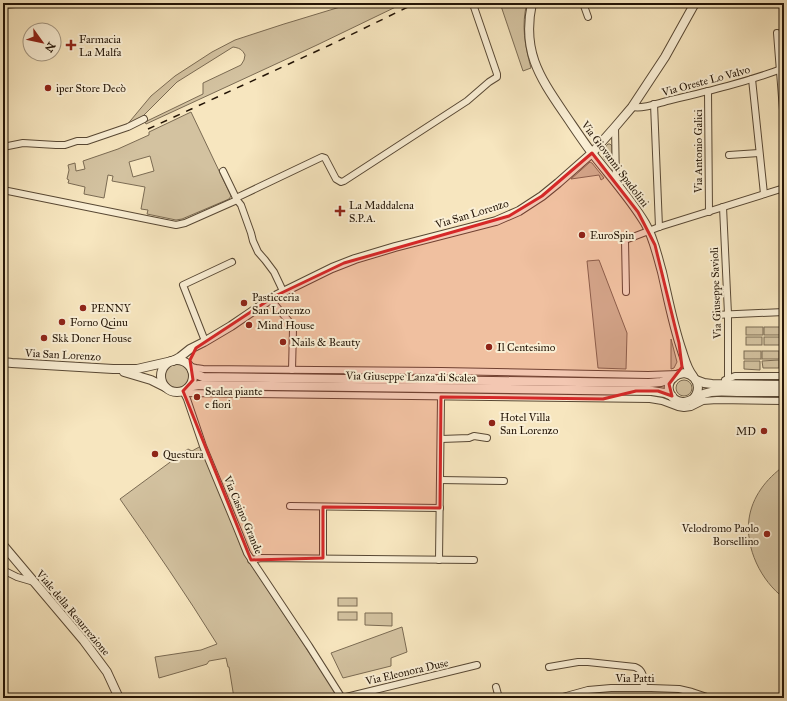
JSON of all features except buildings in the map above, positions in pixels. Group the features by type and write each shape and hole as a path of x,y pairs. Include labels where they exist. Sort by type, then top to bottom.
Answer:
{"street":[{"path":"3,4 15,3"},
{"name":"Via Giovanni Spadolini","path":"532,3 529,32 532,54 537,69 546,86 592,153 638,212 649,231 656,249 679,343 687,367 694,378"},
{"path":"583,3 588,17"},
{"name":"Via San Lorenzo","path":"192,368 190,360 192,353 196,348 283,291 344,262 484,224 508,216 519,211 542,196 592,153 632,107 665,57 695,3"},
{"path":"3,190 176,225 185,223 322,157 325,158 336,179 341,182 344,181 467,101 497,77 474,7"},
{"path":"777,33 782,69 784,123"},
{"name":"Via Oreste Lo Valvo","path":"632,107 642,107 708,91 782,69"},
{"path":"752,79 764,194"},
{"name":"Via Antonio Galici","path":"708,91 709,212"},
{"path":"654,104 659,227"},
{"path":"3,147 23,143 65,145 77,141 87,141 128,127 144,119"},
{"path":"615,127 616,183"},
{"path":"729,156 760,153"},
{"path":"223,171 236,199 241,205 258,252 274,272 283,291"},
{"path":"626,292 625,240 659,227 784,188"},
{"name":"Via Giuseppe Savioli","path":"723,207 728,314 728,379"},
{"path":"205,342 183,285 232,262"},
{"path":"270,299 292,325 292,370"},
{"path":"715,315 784,312"},
{"name":"Via San Lorenzo","path":"6,363 137,369 173,361 190,349 205,342"},
{"name":"Via Giovanni Spadolini","path":"676,375 680,371 681,365 679,343"},
{"path":"179,360 185,362 192,368 193,380 191,385 185,391 175,392 167,388 163,383 161,375 167,364 179,360"},
{"name":"Via Giuseppe Lanza di Scalea","path":"192,368 676,375"},
{"name":"Via Giuseppe Lanza di Scalea","path":"192,368 196,374 203,376 581,382 654,383 666,381 676,375"},
{"name":"Via San Lorenzo","path":"113,369 146,378 167,388"},
{"path":"784,385 704,383 685,373 676,375 670,382 669,392 680,402 685,402 712,392 784,392"},
{"name":"Via Giuseppe Lanza di Scalea","path":"581,382 608,374"},
{"path":"714,384 735,376 784,376"},
{"path":"693,399 698,388 697,382 694,378"},
{"name":"Via Giuseppe Lanza di Scalea","path":"185,391 193,386 199,385 658,391 672,396"},
{"name":"Via Giuseppe Lanza di Scalea","path":"185,391 654,400 682,408 689,408 703,401 712,400 784,401"},
{"name":"Via Casino Grande","path":"185,391 203,446 238,528 247,554 342,698"},
{"name":"Via Giuseppe Lanza di Scalea","path":"603,399 626,392 636,391"},
{"path":"766,401 767,392"},
{"path":"439,560 441,397"},
{"path":"440,438 469,438 474,436 487,438"},
{"path":"440,480 504,481"},
{"path":"290,506 440,508"},
{"path":"323,507 323,558"},
{"name":"Viale della Resurrezione","path":"3,546 84,641 107,672 119,698"},
{"path":"251,560 262,558 474,560"},
{"path":"3,570 17,577 34,582"},
{"path":"549,667 578,662 588,662 635,667 641,670 644,688"},
{"name":"Via Eleonora Duse","path":"342,698 477,665"},
{"path":"496,687 498,698"},
{"name":"Via Patti","path":"559,698 573,696 588,690 644,688 680,689 697,696 710,698"}],"highlighted area":[{"path":"592,153 638,212 655,245 679,343 682,367 669,384 672,396 658,391 636,391 603,399 441,397 440,508 323,507 323,558 251,560 183,391 193,380 190,360 196,348 275,296 344,263 509,216 542,196"}],"shaded area":[{"path":"356,3 404,3 146,124 145,122 203,94 203,83 241,65 245,55 240,49 233,47 177,82 143,116 126,126 151,96 175,76 212,52 235,40"},
{"path":"500,3 527,3 524,19 524,36 531,68 523,71"},
{"path":"191,112 231,196 229,199 182,219 176,220 147,214 148,210 141,209 145,187 112,181 113,176 108,175 104,198 84,194 85,187 68,183 68,165 75,163 76,171 85,169 83,161 118,149 149,135 149,132","holes":["150,156 154,171 133,177 129,162"]},
{"path":"608,144 612,146 611,165 603,155 605,147"},
{"path":"590,162 604,178 601,180 599,175 571,179"},
{"path":"599,260 627,333 626,369 598,368 587,261"},
{"path":"746,327 763,327 763,335 746,335"},
{"path":"764,327 780,327 780,335 764,335"},
{"path":"746,337 762,337 762,345 746,345"},
{"path":"764,337 780,337 780,345 764,345"},
{"path":"671,339 677,362 674,368 671,369"},
{"path":"744,351 761,351 761,359 744,359"},
{"path":"762,351 779,351 779,359 762,359"},
{"path":"779,360 779,368 763,368 762,361"},
{"path":"744,361 760,361 760,370 744,369"},
{"path":"177,364 185,368 189,376 185,384 177,388 169,384 165,376 169,368"},
{"path":"684,380 690,382 692,388 690,394 684,396 678,394 676,388 678,382"},
{"path":"201,446 244,554 339,698 234,698 226,658 209,661 207,664 159,678 155,657 201,650 217,644 169,570 120,499 188,449 192,451"},
{"name":"Velodromo Paolo Borsellino","path":"784,466 784,598 768,583 756,563 752,552 748,530 753,503 761,489 771,477"},
{"path":"338,598 357,598 357,606 338,606"},
{"path":"338,612 357,612 357,620 338,620"},
{"path":"365,613 392,613 392,626 365,625"},
{"path":"402,627 407,652 391,658 391,666 343,678 331,653"}],"railway":[{"path":"148,129 330,45 416,3"}],"place":[{"name":"Farmacia La Malfa","path":"71,45"},
{"name":"iper Store Decò","path":"48,88"},
{"name":"La Maddalena S.P.A.","path":"340,211"},
{"name":"EuroSpin","path":"582,235"},
{"name":"Pasticceria San Lorenzo","path":"244,303"},
{"name":"PENNY","path":"83,308"},
{"name":"Forno Qcinu","path":"62,322"},
{"name":"Mind House","path":"249,325"},
{"name":"Skk Doner House","path":"44,338"},
{"name":"Nails & Beauty","path":"283,342"},
{"name":"Il Centesimo","path":"489,347"},
{"name":"Sealea piante e fiori","path":"197,397"},
{"name":"Hotel Villa San Lorenzo","path":"492,423"},
{"name":"MD","path":"764,431"},
{"name":"Questura","path":"155,454"},
{"name":"Velodromo Paolo Borsellino","path":"767,534"}]}
